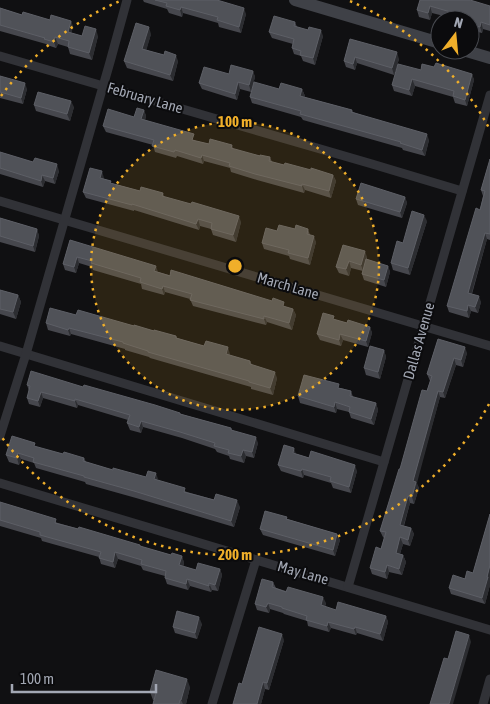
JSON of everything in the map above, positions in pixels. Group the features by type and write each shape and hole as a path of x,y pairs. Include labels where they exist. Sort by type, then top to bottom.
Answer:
{"street":[{"path":"0,436 26,354 127,0"},
{"path":"295,0 430,40"},
{"name":"February Lane","path":"0,56 462,191"},
{"name":"Dallas Avenue","path":"348,587 490,95"},
{"name":"March Lane","path":"0,200 490,346"},
{"path":"0,346 384,462"},
{"name":"May Lane","path":"0,483 490,630"},
{"path":"212,704 256,560"},
{"path":"482,704 490,679"}],"building":[{"path":"155,0 217,0 244,8 239,27 217,20 218,17 181,7 180,10 166,6 167,3"},
{"path":"420,0 470,0 490,6 490,25 481,22 480,27 480,10 444,10 430,6 428,13 417,10"},
{"path":"0,8 22,15 23,12 50,20 51,15 71,21 68,32 82,36 85,26 96,29 89,53 68,47 69,41 55,37 54,42 0,25"},
{"path":"274,16 295,22 294,26 308,30 309,27 321,30 313,58 300,55 301,51 292,48 294,39 269,32"},
{"path":"136,23 149,27 142,49 164,55 165,51 176,55 170,75 124,61"},
{"path":"350,39 397,52 392,68 355,57 353,64 344,61"},
{"path":"436,63 472,74 465,100 453,96 454,91 412,79 409,90 392,85 398,64 421,70 422,64 434,67"},
{"path":"231,65 253,71 249,85 238,82 235,94 199,83 204,67 229,74"},
{"path":"0,76 25,83 21,98 0,92"},
{"path":"254,82 279,89 281,83 302,89 300,96 427,134 422,150 401,142 300,114 301,111 250,97"},
{"path":"38,92 71,101 67,114 34,105"},
{"path":"137,108 144,110 141,119 194,134 192,140 209,144 210,139 232,145 231,148 270,157 269,161 311,170 311,168 333,175 329,191 255,174 229,166 230,163 202,155 201,158 175,150 174,152 152,146 154,140 103,126 108,109 134,117"},
{"path":"0,152 33,162 35,158 57,164 53,178 42,175 41,181 0,168"},
{"path":"490,159 490,234 485,233 468,293 479,296 475,307 468,305 467,311 447,306 476,208 480,210 485,191 481,190"},
{"path":"90,168 102,171 100,178 111,181 110,183 140,191 141,187 163,193 162,196 191,204 192,202 239,216 233,235 211,229 212,223 198,219 196,224 132,204 83,192"},
{"path":"361,183 405,197 400,212 356,199"},
{"path":"412,211 424,215 408,268 391,263 397,241 403,243"},
{"path":"0,218 37,229 33,246 0,236"},
{"path":"279,225 295,229 296,225 308,229 307,234 314,236 308,258 288,253 289,250 262,243 266,228 277,231"},
{"path":"70,240 156,266 154,271 170,276 171,270 272,301 273,298 284,302 283,306 293,309 289,323 264,316 264,319 190,300 192,294 163,286 162,289 140,282 141,278 77,257 74,267 63,264"},
{"path":"343,245 365,251 361,265 349,261 346,269 336,267"},
{"path":"366,259 388,266 384,280 362,274"},
{"path":"0,290 18,295 13,312 0,309"},
{"path":"50,308 76,315 78,310 176,336 176,338 204,346 206,341 228,347 226,354 250,361 250,364 275,372 270,388 148,352 123,342 69,328 68,330 46,323"},
{"path":"323,313 334,316 333,319 347,323 348,320 370,327 366,341 340,334 339,340 317,334"},
{"path":"438,339 465,347 461,360 454,358 443,392 438,391 413,481 416,482 412,497 408,496 400,525 411,528 408,540 400,537 396,553 403,555 399,569 387,565 385,572 370,568 376,547 381,549 386,532 380,531 422,390 427,391 432,376 427,374"},
{"path":"370,346 384,350 378,372 364,368"},
{"path":"31,371 83,387 84,385 155,405 256,437 252,452 243,450 241,456 228,453 229,450 214,446 215,443 141,421 139,427 127,423 130,415 75,399 75,401 41,392 38,401 27,398 30,386 27,385"},
{"path":"304,375 339,384 338,388 351,391 350,396 376,403 371,419 349,412 350,407 335,402 334,407 298,396"},
{"path":"12,436 35,443 34,446 84,458 83,461 113,470 113,468 146,477 148,471 156,473 154,479 185,488 184,492 214,500 216,494 237,500 231,521 33,462 34,458 18,453 17,458 6,455"},
{"path":"284,445 294,448 293,453 309,458 311,451 355,465 349,487 330,481 331,477 278,465"},
{"path":"0,502 56,519 55,523 78,529 79,527 171,555 172,553 182,556 179,565 196,570 198,563 220,569 215,585 209,583 209,586 187,579 186,584 165,578 166,571 141,564 142,560 115,552 113,562 99,558 101,552 40,535 40,532 0,520"},
{"path":"265,511 337,534 333,550 260,529"},
{"path":"490,514 490,565 482,598 449,588 453,575 465,579 467,571 473,573"},
{"path":"262,579 273,582 272,587 286,592 288,587 323,597 321,605 336,610 338,602 386,616 380,634 328,622 327,626 306,620 307,616 282,607 268,603 266,607 255,604"},
{"path":"177,611 199,617 195,633 173,627"},
{"path":"259,627 282,634 267,683 263,682 257,704 233,704 239,683 242,684"},
{"path":"456,631 469,635 449,704 430,704 444,658 448,659"},
{"path":"156,670 187,679 179,704 153,704 156,693 150,692"}]}
